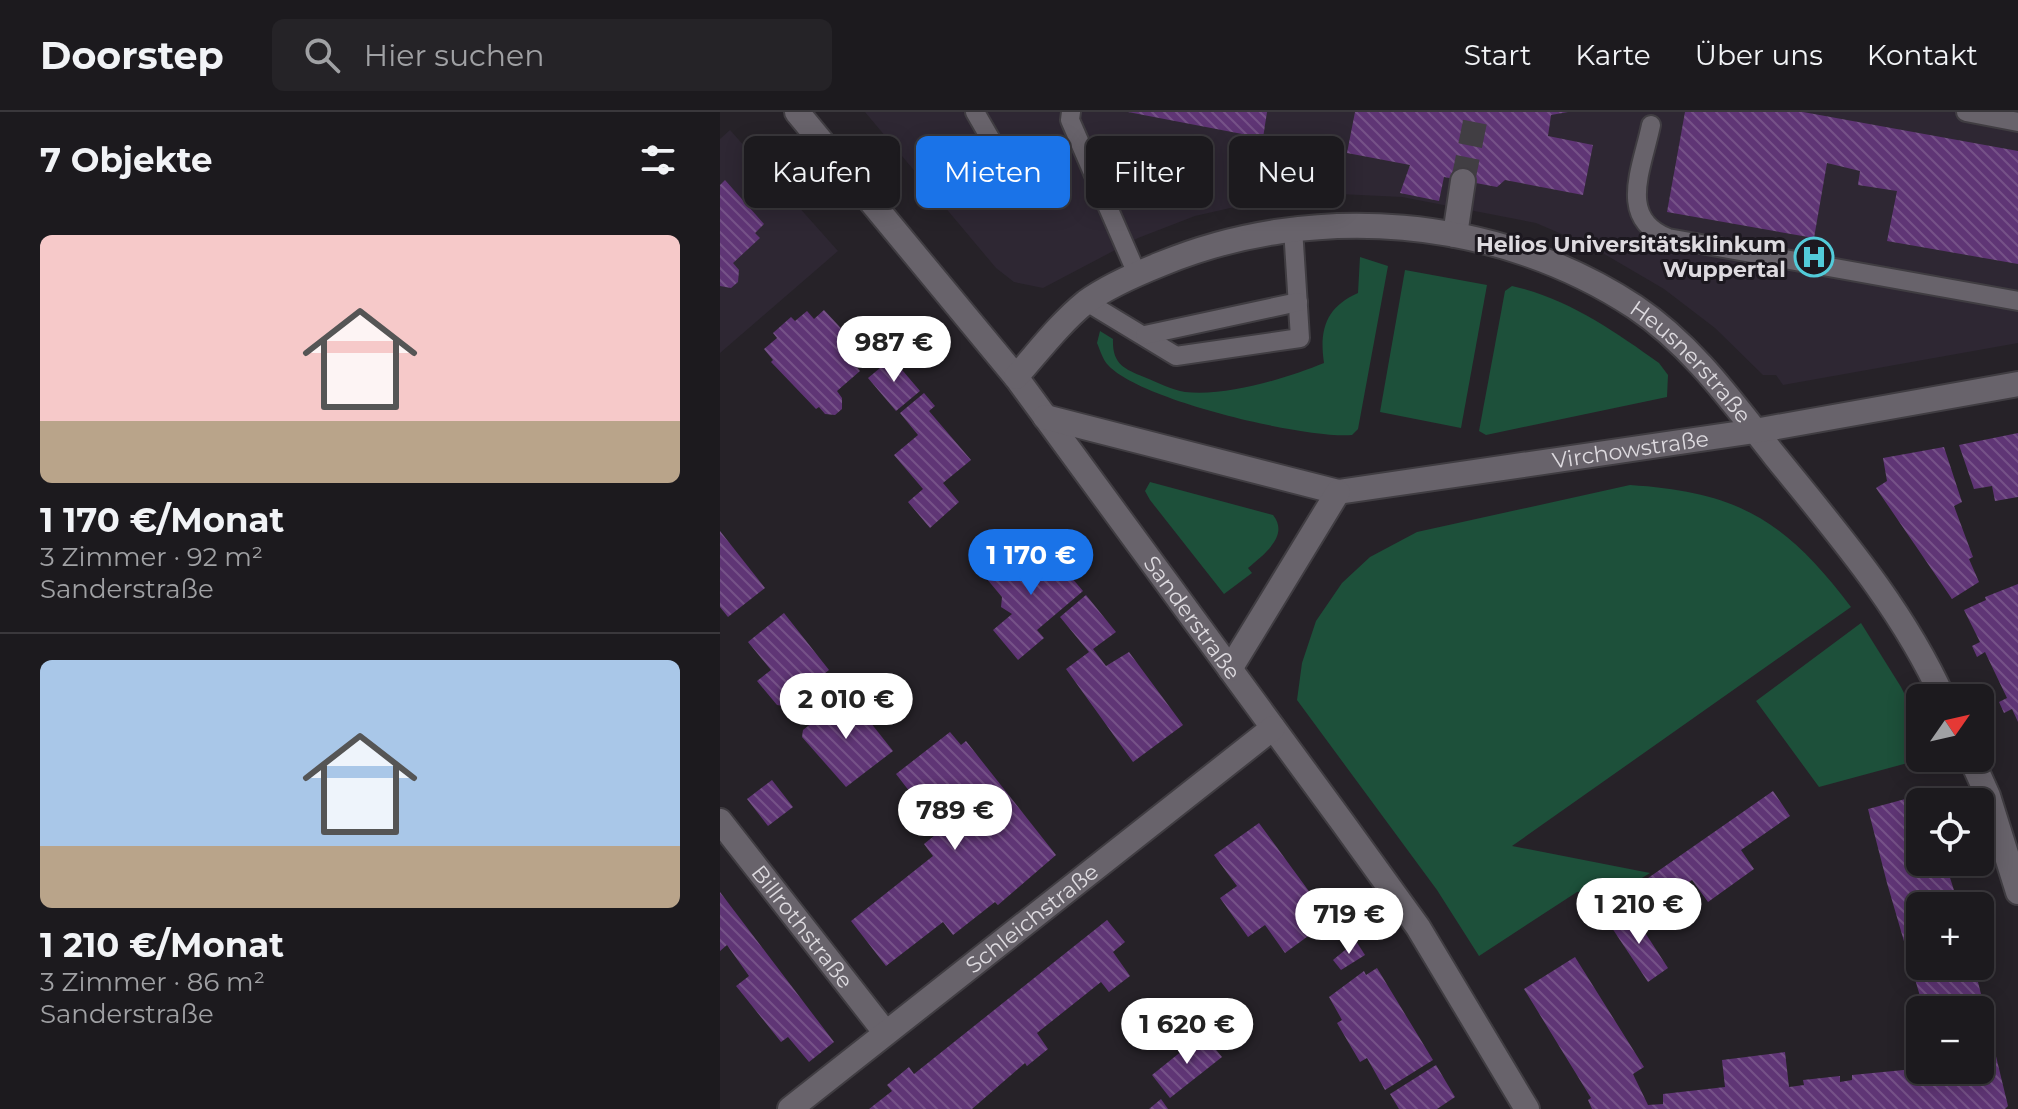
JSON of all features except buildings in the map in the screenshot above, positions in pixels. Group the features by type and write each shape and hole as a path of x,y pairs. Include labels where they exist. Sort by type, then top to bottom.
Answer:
{"street":[{"name":"Sanderstraße","path":"797,112 1016,377 1230,669 1418,927 1527,1109"},
{"path":"1455,235 1463,181"},
{"name":"Heusnerstraße","path":"1016,377 1087,302 1137,274 1237,238 1293,228 1406,227 1506,247 1572,272 1636,308 1693,355 1886,594 1935,684"},
{"name":"Virchowstraße","path":"1045,417 1338,492 1755,431 2018,384"},
{"path":"1230,669 1338,492"},
{"name":"Schleichstraße","path":"790,1109 1273,728"},
{"path":"1977,772 1988,796 2018,892"},
{"name":"Billrothstraße","path":"720,821 885,1032"}],"lane":[{"path":"975,112 989,136"},
{"path":"1071,112 1070,120 1137,274"},
{"path":"1966,112 2018,122"},
{"path":"1651,125 1636,201 1639,217 1648,230 1668,238 2018,301"},
{"path":"1087,302 1176,356 1300,338 1293,228"},
{"path":"1145,335 1298,302"}],"shaded area":[{"name":"Helios Universitätsklinkum Wuppertal","path":"865,112 2018,112 2018,343 1783,385 1776,375 1763,375 1715,328 1664,289 1594,248 1536,223 1402,197 1344,194 1344,136 1229,136 1230,208 1195,216 1138,238 1043,288 1014,282 996,268 946,208 1070,208 1070,136 916,136 916,173 900,154 900,136 885,136"},
{"path":"730,130 744,146 744,208 800,208 838,251 720,353 720,139"}],"green space":[{"path":"1360,257 1388,266 1358,429 1352,435 1298,431 1186,404 1125,378 1106,363 1097,343 1100,331 1113,339 1117,360 1125,368 1185,392 1219,392 1292,375 1324,363 1323,340 1327,321 1338,305 1358,293"},
{"path":"1405,270 1487,285 1461,428 1380,412"},
{"path":"1512,286 1571,307 1659,363 1668,375 1667,397 1486,435 1479,431 1505,291"},
{"path":"1150,482 1273,515 1277,523 1277,538 1248,568 1252,573 1224,594 1150,500 1145,491"},
{"path":"1630,485 1701,495 1757,516 1804,553 1851,607 1512,846 1650,873 1629,886 1577,892 1479,956 1437,890 1297,700 1302,663 1316,621 1342,583 1370,557 1417,532"},
{"path":"1861,623 1906,697 1906,763 1819,787 1756,701"}],"tunnel":[{"path":"1463,181 1477,112"}],"place":[{"name":"Helios Universitätsklinkum Wuppertal","path":"1814,257"}]}
